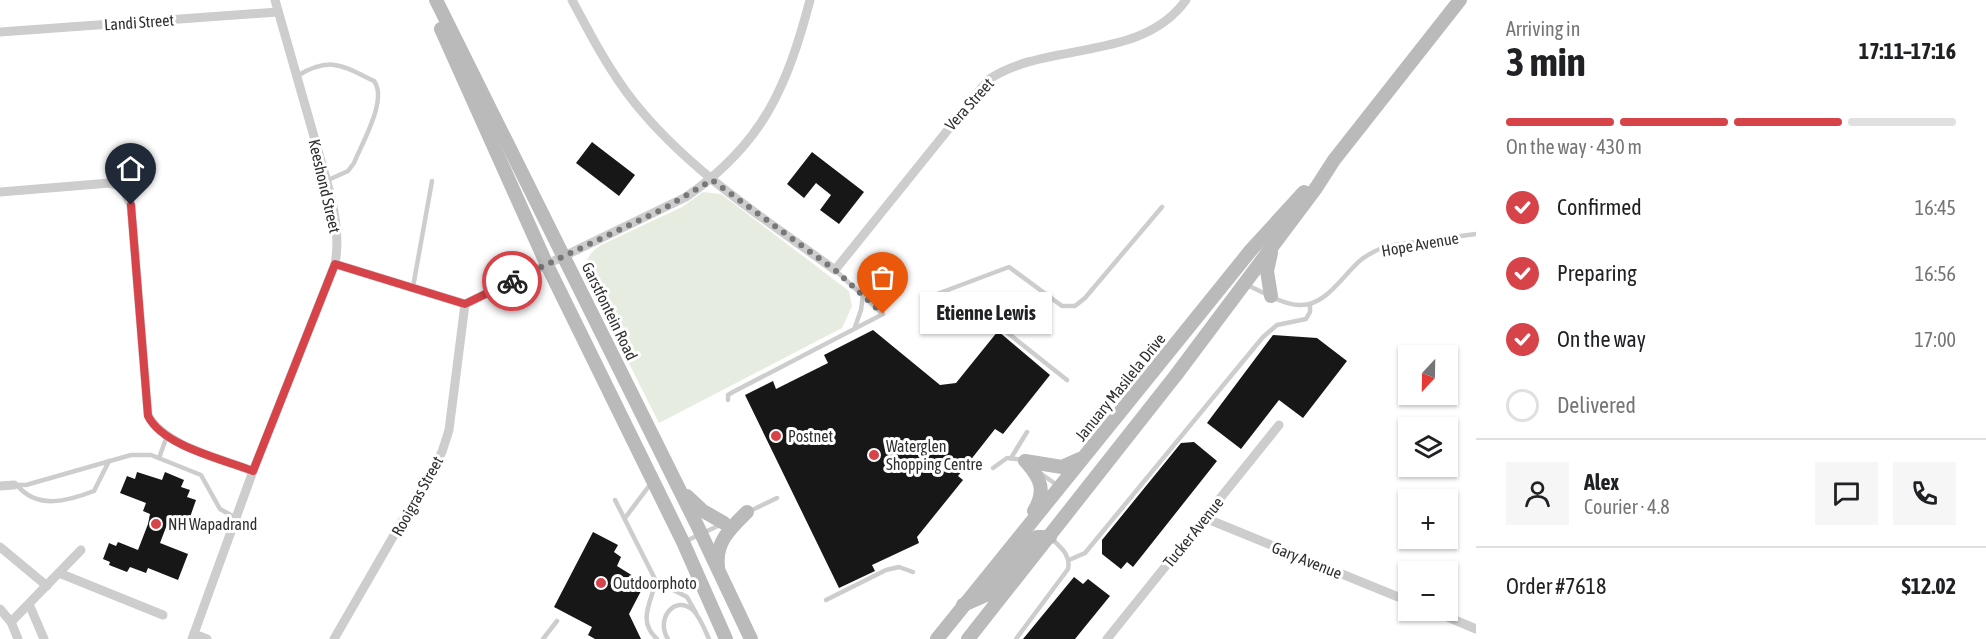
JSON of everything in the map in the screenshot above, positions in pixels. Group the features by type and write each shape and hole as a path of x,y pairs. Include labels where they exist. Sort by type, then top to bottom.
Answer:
{"main road":[{"path":"429,0 546,265 683,542 726,639"},
{"name":"Garstfontein Road","path":"436,0 702,533 751,639"},
{"name":"January Masilela Drive","path":"968,639 1050,537 1274,245 1334,160 1460,0"},
{"name":"January Masilela Drive","path":"937,639 1251,250 1334,160"},
{"path":"1271,296 1267,271 1274,245"},
{"path":"1214,297 1244,284 1251,250"},
{"path":"1021,460 1062,467 1072,465 1087,454"},
{"path":"1016,540 1042,494 1039,476 1021,460"},
{"path":"1060,487 1081,482 1107,461"},
{"path":"678,486 703,511 724,523"},
{"path":"719,574 719,547 726,534 747,512"},
{"path":"963,605 988,594 1037,537 1041,535 1050,537"}],"street":[{"name":"Keeshond Street","path":"193,637 253,471 335,264 338,235 326,181 275,0"},
{"path":"572,0 633,101 712,180 835,270"},
{"path":"335,264 413,290 465,304 665,208 712,180 741,150 776,99 791,67 810,0"},
{"name":"Vera Street","path":"835,270 988,80 1019,65 1100,47 1135,36 1165,20 1186,0"},
{"name":"Landi Street","path":"0,32 278,12"},
{"path":"0,192 110,183 126,191 131,205 148,416 156,428 167,436 253,471"},
{"name":"Rooigras Street","path":"334,639 442,452 448,430 465,304"},
{"name":"Tucker Avenue","path":"1107,639 1279,425"},
{"path":"0,486 15,485"},
{"name":"Gary Avenue","path":"1204,518 1398,597"},
{"path":"0,547 47,586"},
{"path":"10,622 81,550"},
{"path":"59,573 163,615"},
{"path":"29,604 46,638"},
{"path":"0,609 10,622 18,639"},
{"path":"1457,621 1476,629"},
{"path":"193,637 207,639"}],"lane":[{"path":"297,76 315,65 327,63 374,81 379,87 379,103 354,163 348,171 326,181"},
{"path":"413,290 432,181"},
{"path":"937,294 1009,267 1059,304 1075,306 1085,298 1162,207"},
{"name":"Hope Avenue","path":"1069,560 1085,553 1263,337 1276,325 1306,319 1310,312 1310,304 1326,294 1363,258 1378,250 1388,246 1476,234"},
{"path":"728,400 731,393 883,314 835,270"},
{"path":"1244,284 1290,304 1310,304"},
{"path":"853,330 860,316 863,295"},
{"path":"1004,330 1067,380"},
{"path":"1021,460 1027,432"},
{"path":"159,458 167,436"},
{"path":"15,485 26,485 131,455 159,458 201,475 220,509 236,518"},
{"path":"993,468 1021,460"},
{"path":"1021,460 1060,487"},
{"path":"15,485 29,497 47,502 86,494 98,487 109,461"},
{"path":"625,518 653,481"},
{"path":"683,542 777,498"},
{"path":"615,500 656,581 687,597 710,639"},
{"path":"1016,639 1067,573 1069,560 1050,537"},
{"path":"826,600 886,570 899,567 913,572"},
{"path":"656,581 645,619 650,632 657,639"},
{"path":"668,639 662,627 667,613 681,606 696,614"},
{"path":"543,639 557,621"}],"shaded area":[{"path":"703,192 721,194 849,291 852,306 842,328 659,423 587,280 586,268 589,256 601,245 682,207"}],"building":[{"path":"592,142 635,175 619,196 576,163"},
{"path":"812,152 864,192 839,224 820,210 831,195 816,183 804,198 787,184"},
{"name":"Waterglen Shopping Centre","path":"873,330 940,385 956,383 998,331 1050,375 1003,434 995,429 958,476 963,480 917,537 919,543 872,565 875,571 839,588 745,395 773,381 776,389 828,363 824,355"},
{"path":"1273,335 1317,338 1347,361 1303,418 1279,400 1241,449 1207,423"},
{"path":"1194,442 1217,461 1133,567 1127,562 1121,569 1102,554 1102,540 1181,443"},
{"path":"137,472 162,480 165,472 184,480 181,487 190,490 187,497 196,500 189,520 180,516 177,525 168,522 160,543 188,554 178,580 148,568 146,573 130,567 127,572 109,565 110,562 103,559 109,543 116,546 118,542 138,550 150,514 143,511 146,503 120,493 127,476 135,479"},
{"name":"Outdoorphoto","path":"593,532 618,545 614,552 621,557 617,566 638,579 634,587 641,591 629,614 641,639 595,639 588,635 592,627 554,607"},
{"path":"1074,577 1083,584 1088,579 1110,596 1075,639 1023,639"}],"way so far":[{"path":"512,281 665,208 712,180 835,270 883,314"}],"place":[{"name":"Etienne Lewis","path":"883,314"},
{"name":"Postnet","path":"776,436"},
{"name":"Waterglen Shopping Centre","path":"874,455"},
{"name":"NH Wapadrand","path":"156,524"},
{"name":"Outdoorphoto","path":"601,583"}],"route":[{"path":"131,205 148,416 164,435 253,471 335,264 465,304 512,281"}]}
